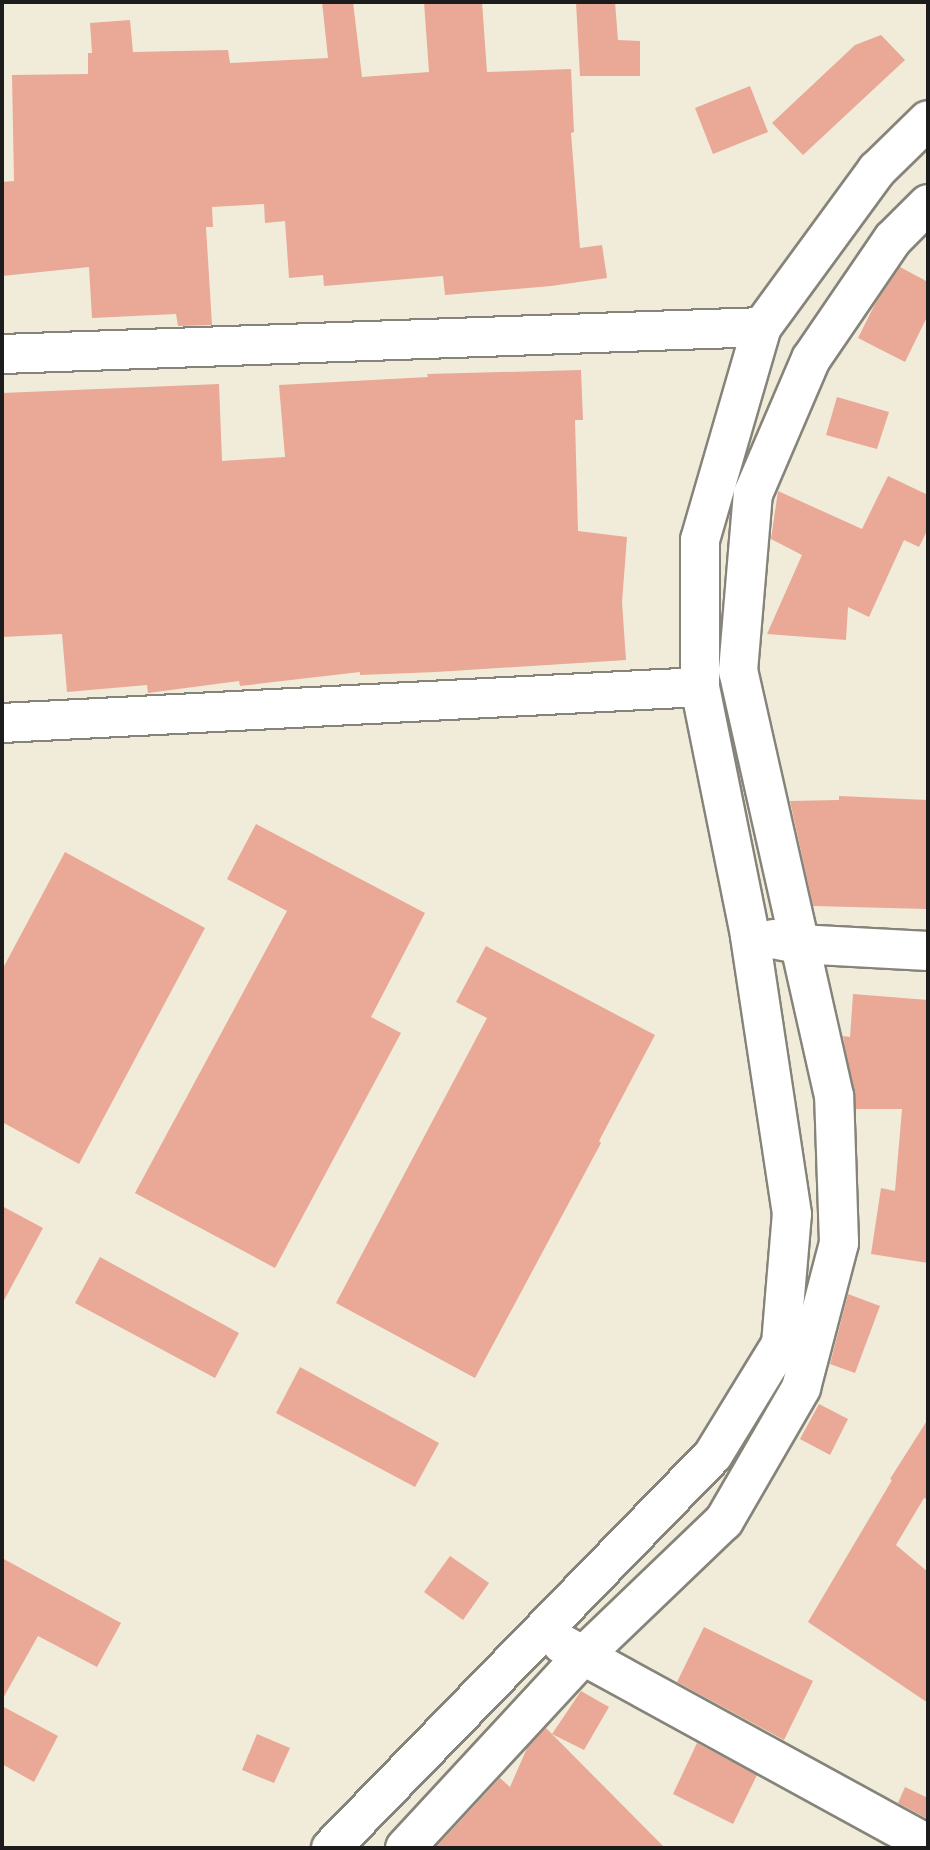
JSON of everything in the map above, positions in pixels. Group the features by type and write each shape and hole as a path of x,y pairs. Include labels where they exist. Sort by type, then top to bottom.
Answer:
{"street":[{"path":"331,1848 538,1632 713,1455 781,1344 792,1214 750,935 700,687 701,540 762,327 877,170 928,120"},
{"path":"405,1848 583,1656 724,1521 801,1388 839,1243 834,1096 738,671 752,494 811,359 893,239 928,204"},
{"path":"2,354 762,327"},
{"path":"2,723 700,687"},
{"path":"750,935 798,944 928,951"},
{"path":"538,1632 928,1844"}],"building":[{"path":"322,2 353,2 362,77 429,72 424,2 482,2 487,72 571,69 574,132 571,133 580,248 602,245 607,278 551,286 445,295 443,276 324,286 323,275 289,278 285,221 265,223 264,204 212,207 213,227 206,227 212,325 178,326 176,314 92,318 89,267 2,276 2,182 14,181 12,75 88,74 88,53 92,53 90,23 130,20 133,52 228,50 230,63 328,58"},
{"path":"576,2 615,2 618,40 640,41 640,76 580,76"},
{"path":"881,35 905,60 803,155 772,123 855,45"},
{"path":"750,86 768,132 713,154 695,108"},
{"path":"900,267 928,282 928,315 905,362 858,338 875,304"},
{"path":"581,370 583,420 575,420 578,531 627,537 622,602 626,660 436,672 360,675 360,672 240,686 239,681 148,693 147,685 67,692 62,634 2,637 2,393 219,384 222,461 285,457 279,385 428,377 427,374"},
{"path":"837,397 889,412 877,449 826,435"},
{"path":"888,476 928,495 928,529 919,547 904,540 869,617 848,607 846,640 767,634 802,555 771,539 778,491 862,529"},
{"path":"839,796 928,800 928,909 813,906 790,801 839,800"},
{"path":"256,824 425,913 371,1017 401,1033 275,1268 135,1193 287,911 227,879"},
{"path":"65,852 205,928 79,1164 2,1122 2,970"},
{"path":"486,946 655,1035 599,1141 601,1143 475,1378 336,1303 487,1018 456,1002"},
{"path":"853,994 928,1000 928,1263 871,1254 881,1188 895,1191 902,1109 856,1109 843,1036 850,1037"},
{"path":"2,1206 43,1228 2,1304"},
{"path":"100,1257 239,1333 215,1378 75,1303"},
{"path":"848,1294 880,1306 855,1373 830,1364"},
{"path":"300,1367 439,1443 415,1487 276,1413"},
{"path":"819,1404 848,1419 830,1455 800,1439"},
{"path":"928,1419 928,1500 924,1498 896,1545 928,1572 928,1703 808,1622 892,1480 890,1479"},
{"path":"450,1556 489,1583 463,1620 424,1592"},
{"path":"2,1558 121,1623 97,1667 38,1636 2,1700"},
{"path":"704,1627 813,1681 784,1740 677,1682"},
{"path":"581,1691 609,1707 584,1750 552,1734"},
{"path":"2,1706 58,1736 34,1782 2,1764"},
{"path":"546,1728 665,1848 435,1848 500,1778 510,1787 527,1748"},
{"path":"257,1734 290,1748 274,1783 242,1770"},
{"path":"697,1743 757,1775 733,1824 673,1794"},
{"path":"905,1787 928,1798 928,1819 898,1803"}]}
